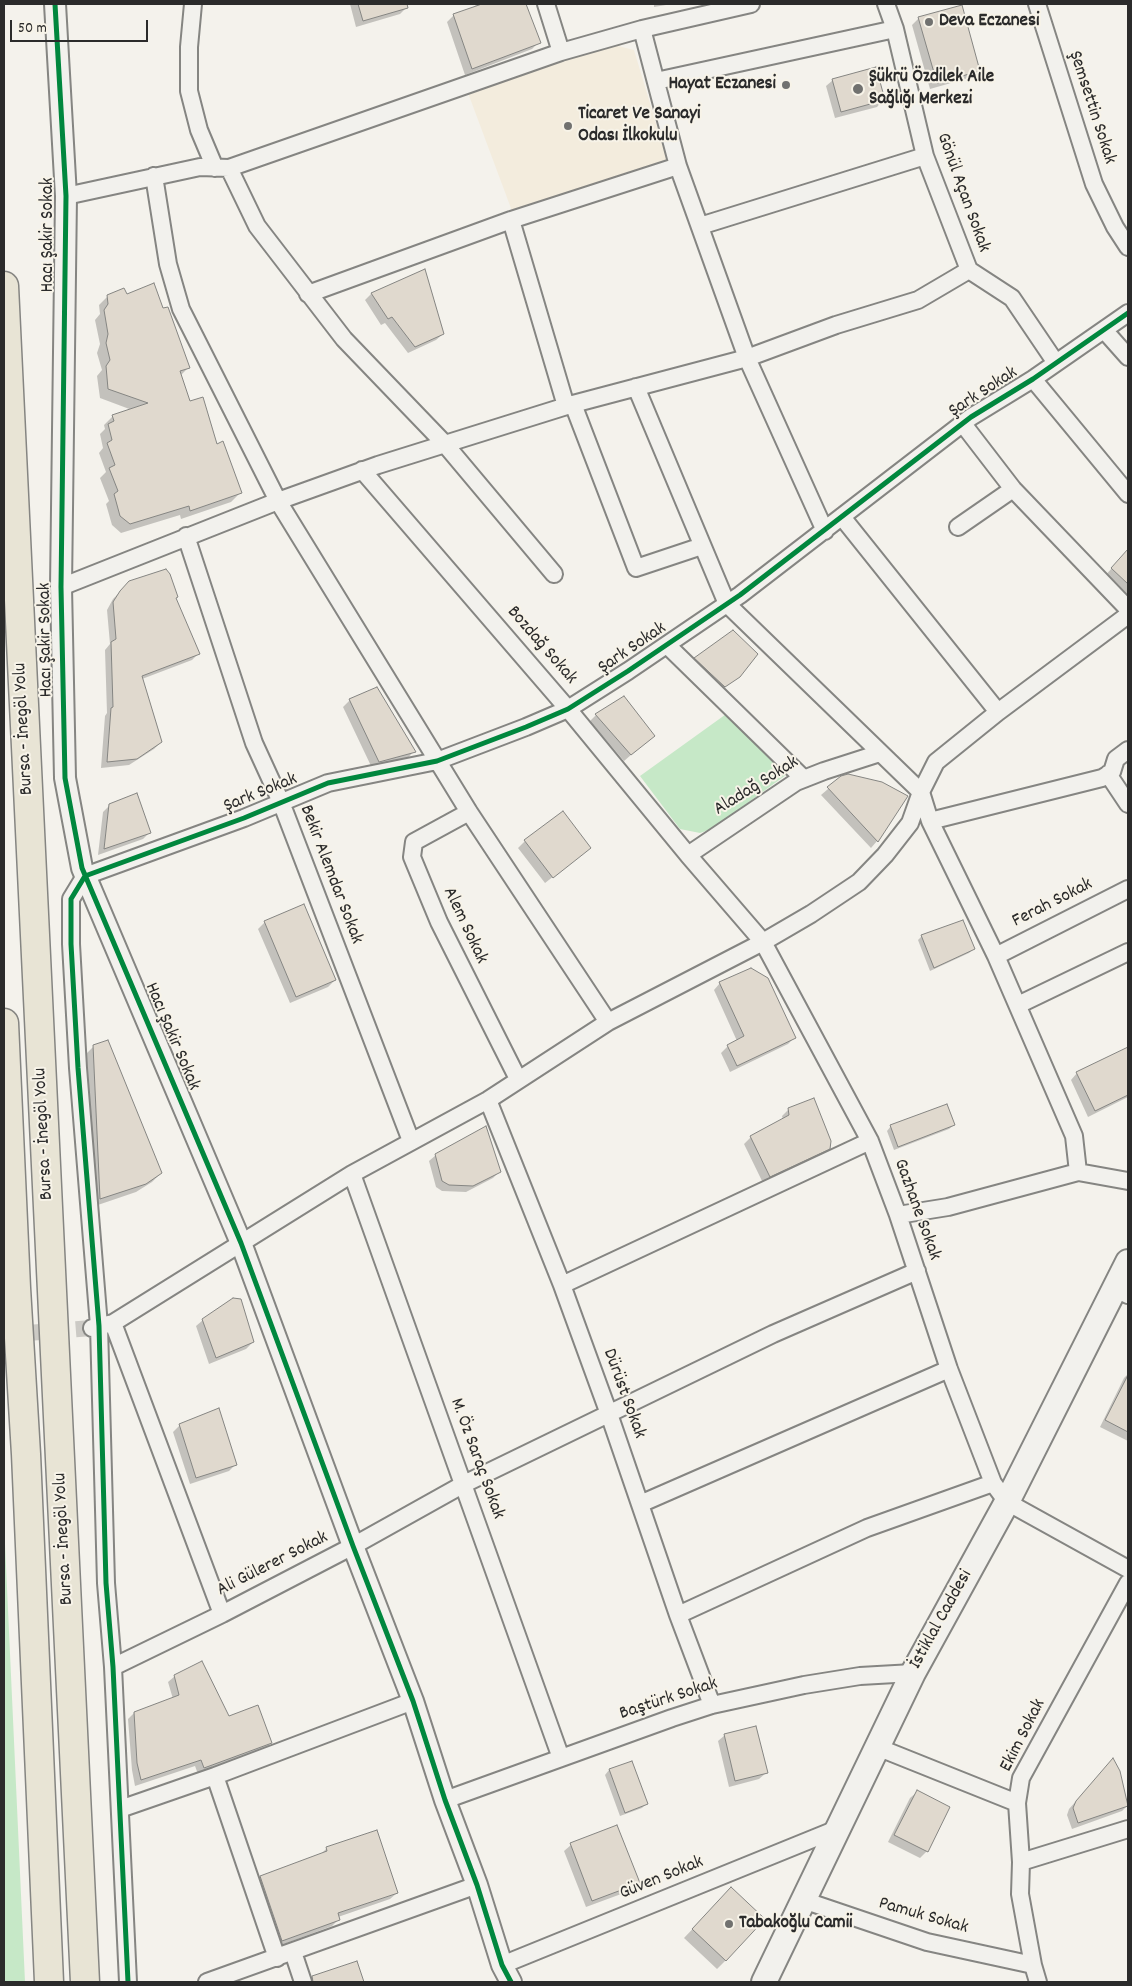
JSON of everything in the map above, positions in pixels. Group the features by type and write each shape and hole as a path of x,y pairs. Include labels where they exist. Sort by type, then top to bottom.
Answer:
{"highway":[{"name":"Bursa - İnegöl Yolu","path":"4,286 85,1982"},
{"name":"Bursa - İnegöl Yolu","path":"4,1023 27,1464 49,1982"}],"main road":[{"name":"İstiklal Caddesi","path":"764,1982 914,1673 1121,1291 1128,1262"}],"street":[{"name":"Hacı Şakir Sokak","path":"55,4 66,196 61,587 65,778 82,868 241,1243 413,1702 506,1974"},
{"path":"194,4 189,47 189,91 199,130 257,226 344,339 444,443 554,574"},
{"path":"546,4 561,52"},
{"path":"66,196 200,167 222,168 561,52 642,29 750,4"},
{"name":"Gönül Açan Sokak","path":"886,4 895,29 925,156 970,270 1012,298 1056,363"},
{"name":"Şemsettin Sokak","path":"1037,4 1094,184 1115,227 1128,247"},
{"path":"642,29 678,166 747,358 825,531"},
{"path":"656,81 895,29"},
{"path":"700,226 925,156"},
{"path":"308,294 511,220 678,166"},
{"path":"154,176 168,264 180,309 278,501 469,812 608,1022"},
{"path":"511,220 569,405 636,568 702,546"},
{"path":"61,587 186,536 362,470 569,405 747,358 836,324 918,300 970,270"},
{"name":"Şark Sokak","path":"85,876 244,818 328,782 437,761 568,709 628,672 727,604 825,531 910,462 1128,313"},
{"path":"1104,330 1128,357"},
{"path":"1033,379 1128,494"},
{"path":"636,387 727,604 921,792 930,821 996,956 1074,1136 1078,1172"},
{"path":"963,424 1013,489 1128,609"},
{"name":"Bozdağ Sokak","path":"362,470 568,709 688,855 764,942"},
{"path":"958,527 1013,489"},
{"path":"842,517 998,712"},
{"name":"Bekir Alemdar Sokak","path":"186,536 254,743 281,802 411,1141"},
{"path":"101,1326 241,1243 352,1174 488,1100 608,1022 764,942 812,914 860,882 885,855 910,823 921,792 936,762 998,712 1128,615"},
{"path":"667,645 804,779"},
{"path":"930,821 1102,778 1110,773 1116,760 1128,750"},
{"name":"Aladağ Sokak","path":"688,855 796,782 880,753"},
{"path":"1110,773 1128,804"},
{"name":"Alem Sokak","path":"469,812 414,842 412,857 439,922 518,1079"},
{"path":"85,876 71,899 71,944 78,1068 101,1326 106,1583 113,1666 128,1982"},
{"name":"Ferah Sokak","path":"996,956 1128,889"},
{"name":"Gazhane Sokak","path":"764,942 870,1141 898,1215 949,1369 993,1483 1007,1502"},
{"path":"1018,1005 1128,952"},
{"name":"Dürüst Sokak","path":"488,1100 562,1285 609,1414 678,1615 712,1705"},
{"path":"562,1285 870,1141"},
{"path":"898,1215 948,1207 1078,1172 1128,1180"},
{"name":"M. Öz Saraç Sokak","path":"352,1174 561,1758"},
{"name":"Ali Gülerer Sokak","path":"113,1666 222,1614 353,1546 464,1484 773,1334 917,1271"},
{"path":"101,1326 222,1614"},
{"path":"640,1504 949,1369"},
{"path":"678,1615 867,1528 993,1483"},
{"path":"1007,1502 1128,1569"},
{"name":"Ekim Sokak","path":"1038,1982 1033,1966 1020,1894 1016,1802 1021,1778 1128,1583"},
{"name":"Baştürk Sokak","path":"445,1800 712,1705 804,1685 860,1676 914,1673"},
{"path":"120,1809 215,1776 413,1702"},
{"path":"877,1747 1016,1802"},
{"path":"215,1776 277,1958"},
{"name":"Güven Sokak","path":"506,1974 837,1829"},
{"path":"1020,1862 1128,1829"},
{"path":"207,1982 477,1885"},
{"name":"Pamuk Sokak","path":"803,1900 927,1942 1033,1966"},
{"path":"293,1952 303,1982"}],"shaded area":[{"name":"Ticaret Ve Sanayi Odası İlkokulu","path":"610,44 634,50 667,160 512,211 468,93"}],"green space":[{"path":"729,712 790,772 712,829 700,833 680,829 640,776"},
{"path":"4,1522 25,1982 4,1982"}],"building":[{"path":"358,4 407,4 408,8 363,21"},
{"path":"482,4 526,4 541,43 472,69 453,14"},
{"path":"962,5 980,71 937,83 918,17"},
{"name":"Şükrü Özdilek Aile Sağlığı Merkezi","path":"876,67 885,100 841,112 832,79"},
{"path":"425,269 444,334 415,347 392,317 388,319 371,293"},
{"path":"154,283 163,308 168,307 190,368 180,371 190,401 203,397 217,444 223,441 242,493 190,511 189,506 130,524 120,516 114,494 118,491 109,468 115,465 107,443 112,440 108,424 114,421 112,415 148,403 108,389 106,366 110,360 106,343 108,334 104,310 108,304 107,295 124,288 127,294"},
{"path":"1128,549 1128,584 1111,568"},
{"path":"166,569 170,574 178,597 176,598 200,654 142,676 162,742 137,759 107,762 111,708 113,707 111,642 116,639 113,602 129,581"},
{"path":"733,630 758,654 740,677 725,687 694,658"},
{"path":"377,687 416,752 379,762 349,699"},
{"path":"624,696 655,736 631,755 595,714"},
{"path":"848,774 882,782 908,796 878,842 827,787 841,776"},
{"path":"137,793 151,833 104,849 109,804"},
{"path":"563,811 591,848 553,878 524,840"},
{"path":"304,904 336,980 296,997 264,921"},
{"path":"963,920 975,949 934,968 921,935"},
{"path":"751,968 768,978 796,1038 737,1066 727,1045 744,1036 719,982"},
{"path":"108,1040 162,1173 146,1184 100,1199 93,1045"},
{"path":"1128,1047 1128,1095 1095,1111 1076,1072"},
{"path":"814,1098 831,1141 830,1149 770,1177 750,1136 789,1115 788,1108"},
{"path":"947,1104 955,1125 898,1147 890,1125"},
{"path":"486,1126 501,1172 473,1186 449,1185 442,1181 435,1154"},
{"path":"233,1298 241,1299 254,1342 216,1358 202,1319"},
{"path":"1128,1375 1128,1432 1105,1420"},
{"path":"219,1408 237,1465 196,1478 179,1424"},
{"path":"202,1661 229,1716 258,1705 272,1743 204,1768 201,1760 141,1780 137,1763 134,1712 179,1695 174,1675"},
{"path":"756,1726 768,1773 735,1781 724,1734"},
{"path":"1113,1758 1120,1771 1128,1806 1078,1823 1073,1808 1076,1801"},
{"path":"632,1761 648,1804 625,1813 609,1769"},
{"path":"917,1790 950,1807 928,1852 894,1835"},
{"path":"617,1825 640,1883 592,1901 570,1843"},
{"path":"377,1830 398,1893 338,1913 340,1920 282,1941 260,1876 327,1851 326,1847"},
{"name":"Tabakoğlu Camii","path":"731,1887 765,1919 726,1961 692,1929"},
{"path":"357,1961 364,1982 313,1982 312,1976"}],"tunnel":[{"path":"4,1335 92,1328"}],"cycle path":[{"path":"55,4 66,196 61,587 65,778 82,868 241,1243 353,1546 413,1701 445,1800 477,1885 502,1965 511,1982"},
{"path":"128,1982 113,1667 106,1583 99,1326 78,1068 71,944 71,899 85,876 244,818 328,783 437,761 568,709 740,595 971,417 1033,379 1128,313"}],"place":[{"name":"Deva Eczanesi","path":"929,22"},
{"name":"Hayat Eczanesi","path":"786,85"},
{"name":"Şükrü Özdilek Aile Sağlığı Merkezi","path":"858,89"},
{"name":"Ticaret Ve Sanayi Odası İlkokulu","path":"568,126"},
{"name":"Tabakoğlu Camii","path":"729,1924"}]}
